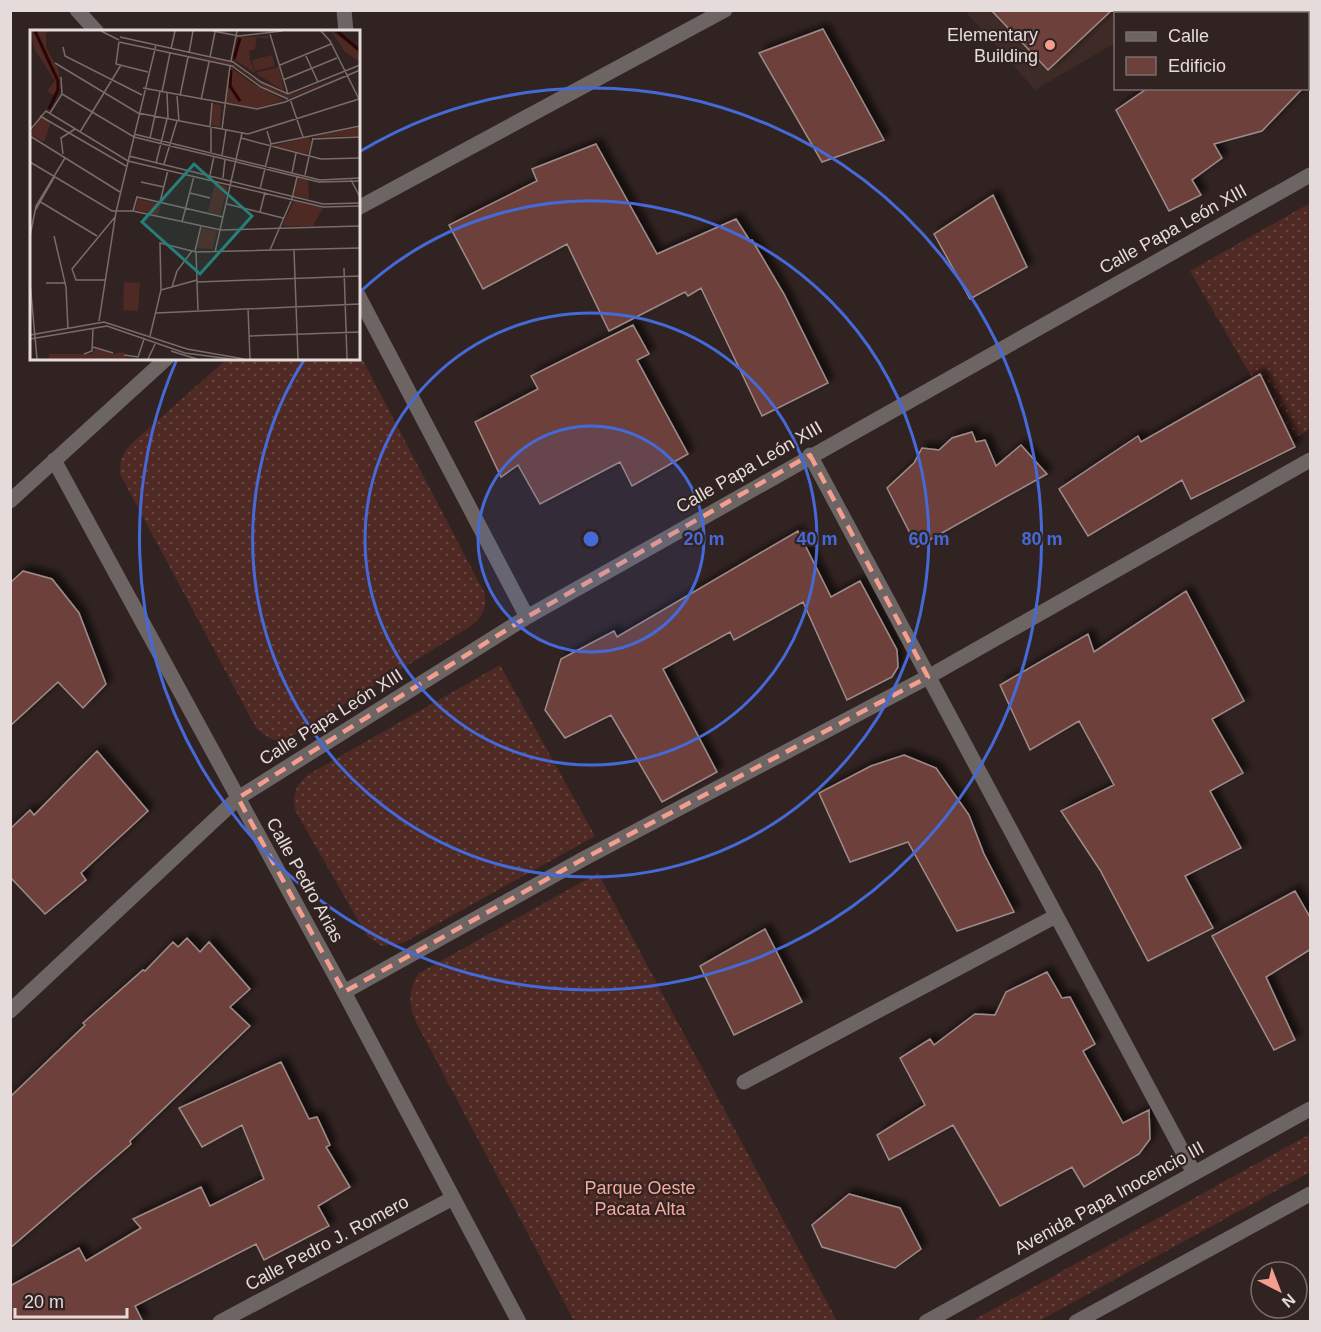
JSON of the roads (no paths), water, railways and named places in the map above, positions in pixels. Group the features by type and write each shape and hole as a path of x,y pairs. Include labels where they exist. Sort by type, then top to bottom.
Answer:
{"street":[{"path":"77,10 95,30"},
{"path":"344,10 346,30"},
{"path":"360,207 725,10"},
{"name":"Calle Papa León XIII","path":"10,1011 238,798 527,617 810,455 1311,175"},
{"path":"360,299 527,617"},
{"path":"10,501 165,360"},
{"path":"810,455 1194,1173"},
{"name":"Calle Pedro Arias","path":"54,460 344,992 519,1322"},
{"path":"344,992 585,858 928,677 1311,460"},
{"path":"744,1082 1056,916"},
{"name":"Avenida Papa Inocencio III","path":"926,1322 1311,1109"},
{"path":"1076,1322 1311,1194"},
{"name":"Calle Pedro J. Romero","path":"220,1322 453,1198"}],"place":[{"name":"Elementary Building","path":"1050,45"}],"park label":[{"name":"Parque Oeste Pacata Alta","path":"640,1198"}]}
